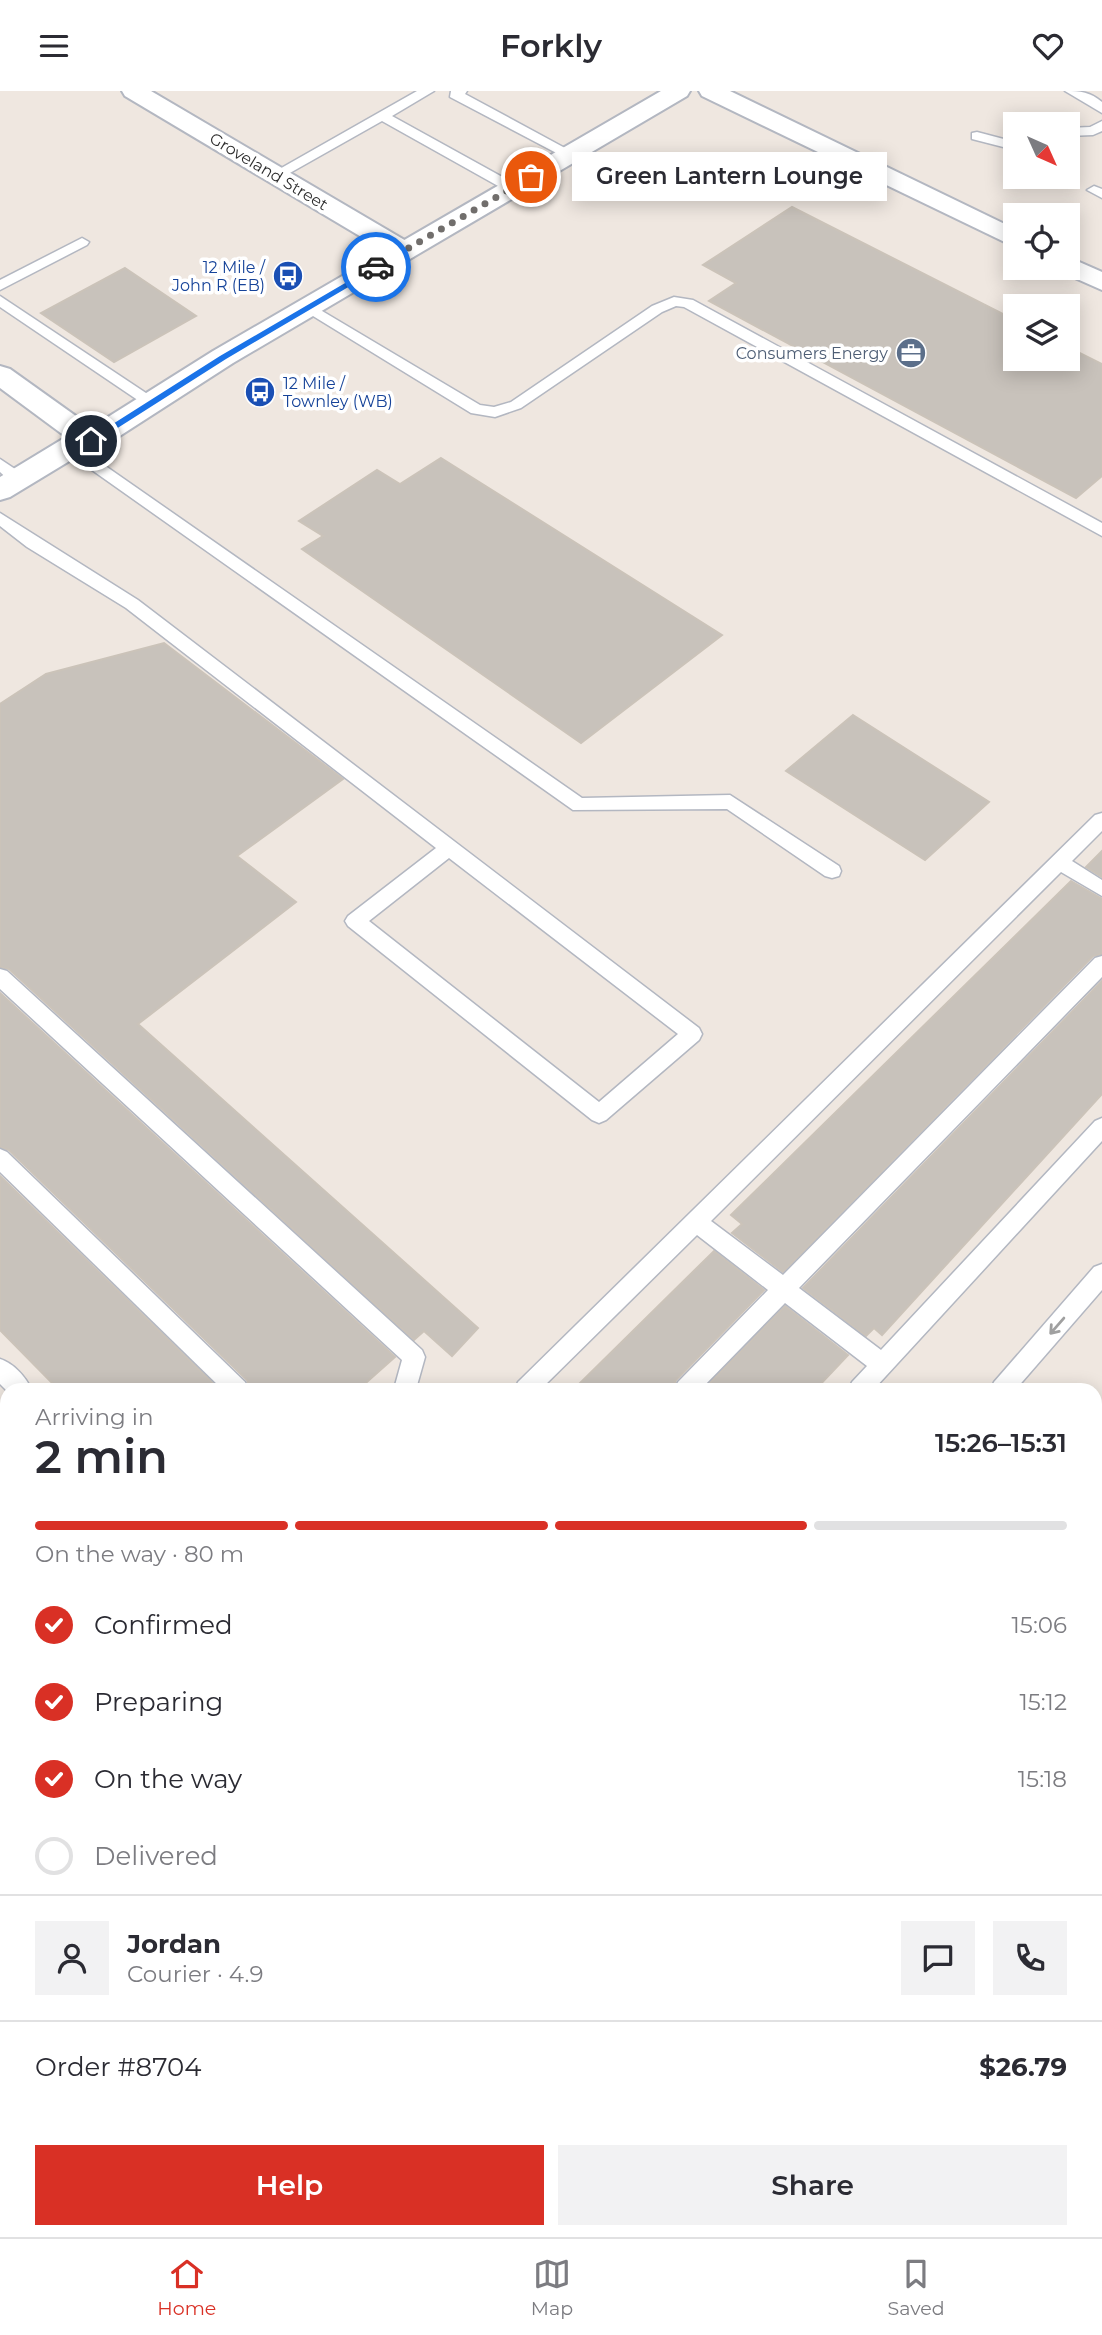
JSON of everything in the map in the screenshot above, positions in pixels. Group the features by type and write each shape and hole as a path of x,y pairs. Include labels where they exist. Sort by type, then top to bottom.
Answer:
{"main road":[{"name":"Groveland Street","path":"134,91 404,251"},
{"path":"6,478 81,444 153,404 223,358 678,91"},
{"path":"711,91 1003,233"},
{"path":"1080,271 1102,282"},
{"path":"0,375 81,444"}],"lane":[{"path":"276,175 425,91"},
{"path":"1072,91 1090,99 1102,109"},
{"path":"455,92 569,154"},
{"path":"382,116 512,188"},
{"path":"1080,130 1098,128"},
{"path":"1080,138 1098,128"},
{"path":"1003,135 977,136 1003,143"},
{"path":"0,286 82,241"},
{"path":"0,300 153,404"},
{"path":"307,308 476,410 495,412 516,405 657,309 674,301 688,303 1102,530"},
{"path":"81,444 579,805 730,802 832,871"},
{"path":"0,518 33,543 132,604 692,1034 599,1114 355,921 449,848"},
{"path":"532,1383 1102,820"},
{"path":"1059,862 1102,889"},
{"path":"692,1383 1102,964"},
{"path":"0,977 414,1357 407,1383"},
{"path":"866,1383 1102,1128"},
{"path":"0,1158 231,1383"},
{"path":"695,1221 883,1365"},
{"path":"1007,1383 1102,1274"},
{"path":"0,1369 14,1383"}],"building":[{"name":"Consumers Energy","path":"792,207 1003,314 1003,371 1080,371 1080,353 1102,364 1102,476 1076,498 709,301 736,283 703,265"},
{"path":"125,268 196,316 114,362 41,313"},
{"path":"441,458 722,635 581,743 302,549 323,536 299,521 377,470 400,484"},
{"path":"164,643 343,779 237,856 296,902 138,1024 478,1328 452,1356 424,1331 414,1340 9,969 0,967 0,704 46,674"},
{"path":"853,715 989,802 925,860 786,771"},
{"path":"1102,851 1102,877 1086,867"},
{"path":"1071,881 1102,899 1102,954 1093,956 783,1272 732,1233 742,1224 731,1215"},
{"path":"1102,981 1102,1094 882,1335 874,1328 866,1336 803,1288"},
{"path":"0,993 395,1357 366,1383 248,1383 9,1150 0,1147"},
{"path":"0,1176 213,1383 52,1383 0,1330"},
{"path":"714,1251 764,1290 675,1383 580,1383"},
{"path":"785,1306 848,1355 822,1383 710,1383"}],"way so far":[{"path":"376,267 531,177"}],"place":[{"name":"Green Lantern Lounge","path":"531,177"},
{"name":"12 Mile / John R (EB)","path":"288,276"},
{"name":"Consumers Energy","path":"911,353"},
{"name":"12 Mile / Townley (WB)","path":"260,392"}],"route":[{"path":"91,441 376,267"}]}
